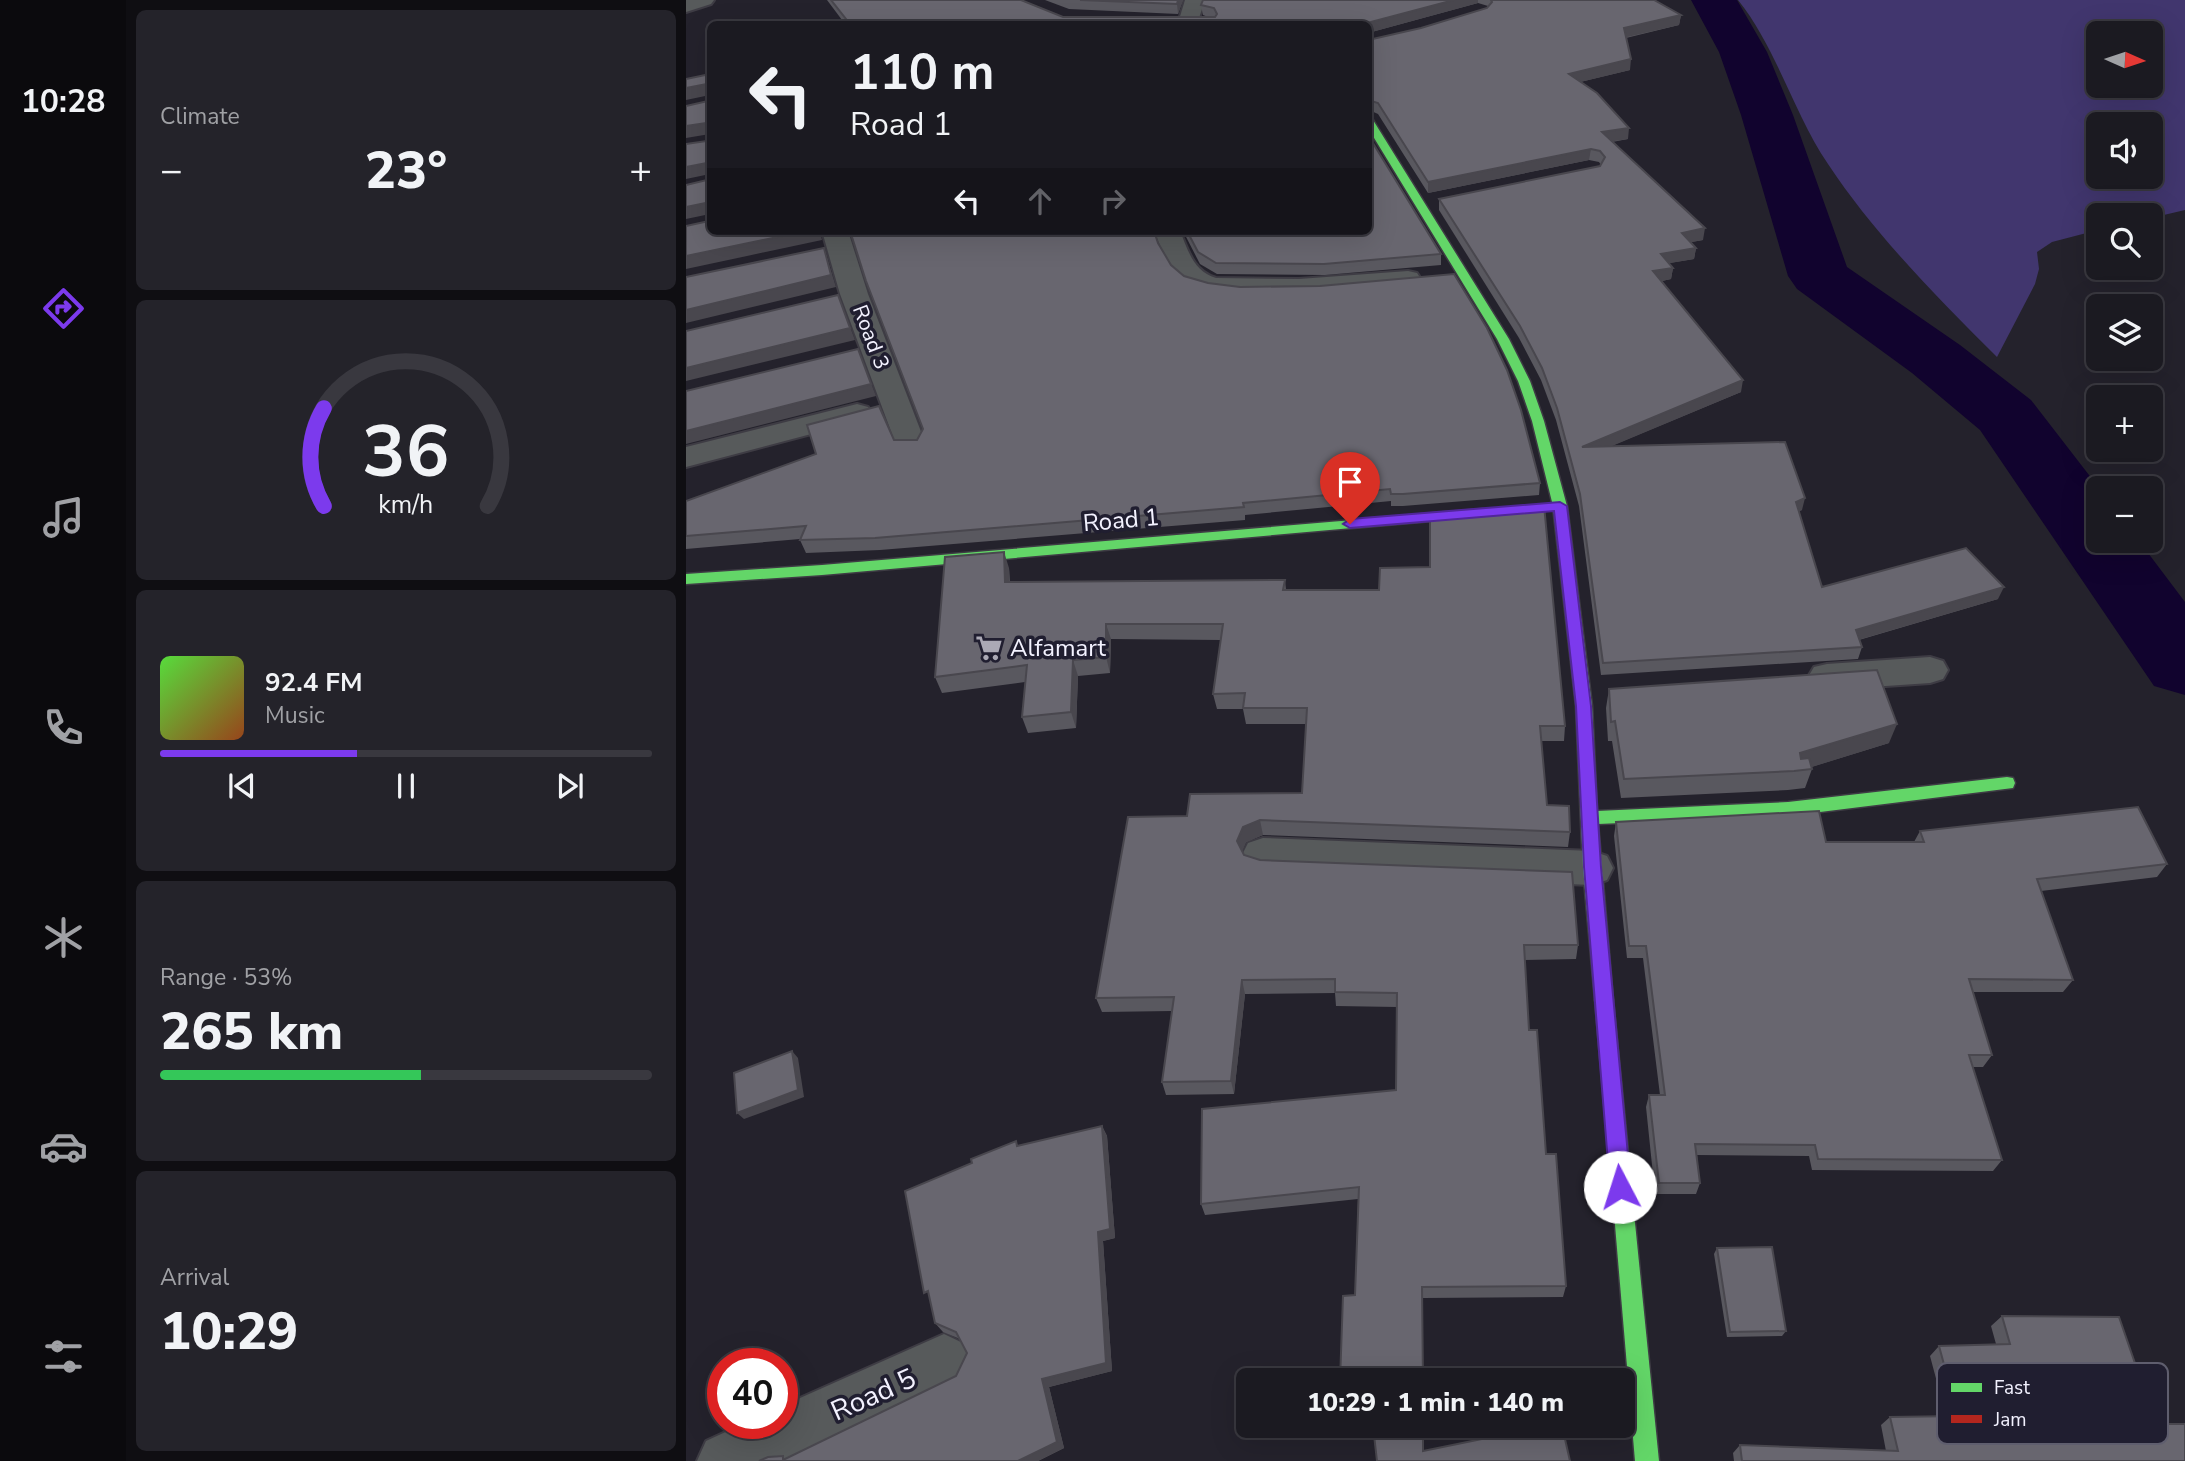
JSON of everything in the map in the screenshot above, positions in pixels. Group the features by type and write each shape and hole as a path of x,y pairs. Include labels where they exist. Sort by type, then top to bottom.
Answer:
{"street":[{"path":"686,6 704,0"},
{"path":"1190,21 1195,0"},
{"path":"1372,126 1503,339 1524,381 1538,421 1553,507 1596,692 1589,818 1592,867 1647,1461"},
{"path":"1420,204 1446,199"},
{"path":"1169,235 1184,270 1198,282 1214,286 1287,287 1463,274"},
{"name":"Road 3","path":"831,243 841,297 860,350 896,404 910,442"},
{"path":"686,457 896,404"},
{"name":"Road 1","path":"686,579 822,570 1506,511"},
{"path":"1791,679 1930,670"},
{"path":"1589,818 1788,808 2007,783"},
{"path":"1263,855 1592,867"},
{"name":"Road 5","path":"726,1461 944,1362"}],"shaded area":[{"path":"1738,0 2185,0 2185,210 2163,215 2163,203 2086,203 2086,233 2052,242 2037,252 2039,269 2035,284 1997,357 1908,265 1846,190 1816,145 1763,38"}],"building":[{"path":"831,0 1021,0 1063,17 1215,17 1217,14 1214,8 1201,5 1203,0 1454,0 1372,22 848,21"},
{"path":"1080,0 1178,0 1177,4"},
{"path":"1491,0 1654,0 1681,15 1624,28 1631,59 1569,74 1597,93 1629,128 1602,132 1705,228 1682,233 1696,248 1661,254 1673,268 1653,271 1743,380 1582,447 1785,442 1805,498 1796,502 1822,587 1966,548 2004,587 1856,630 1862,647 1603,663 1580,494 1557,408 1542,368 1520,326 1439,199 1600,166 1605,157 1600,151 1591,149 1428,182 1378,103 1372,101 1372,39 1487,8"},
{"path":"707,75 707,84 686,88 686,79"},
{"path":"707,101 707,123 686,126 686,106"},
{"path":"707,141 707,163 686,167 686,144"},
{"path":"1372,142 1441,254 1324,264 1216,263 1198,252 1189,235 1372,235"},
{"path":"707,180 707,209 706,203 686,207 686,185"},
{"path":"707,221 707,235 787,235 686,256 686,226"},
{"path":"1155,235 1171,265 1184,276 1208,283 1240,287 1320,286 1454,274 1487,328 1507,370 1521,410 1540,483 1403,494 1391,494 1390,489 1243,503 1244,507 875,538 800,540 806,526 686,536 686,501 816,454 807,425 879,406 894,440 917,440 923,429 866,281 852,237"},
{"path":"824,248 831,275 686,310 686,277"},
{"path":"838,295 850,328 686,368 686,331"},
{"path":"858,349 871,384 686,431 686,391"},
{"path":"1544,505 1565,726 1540,726 1547,805 1569,806 1570,832 1260,820 1243,827 1237,841 1244,855 1260,860 1572,872 1578,945 1524,945 1529,1030 1537,1030 1546,1154 1556,1154 1566,1286 1422,1287 1423,1368 1340,1368 1343,1296 1355,1295 1359,1187 1201,1204 1202,1109 1396,1090 1397,993 1335,992 1335,979 1242,980 1231,1081 1162,1082 1174,997 1096,998 1128,817 1187,816 1190,794 1302,793 1307,708 1243,708 1245,693 1213,694 1223,624 1106,624 1106,657 1073,660 1071,712 1022,717 1027,665 935,677 945,557 1004,552 1005,582 1285,580 1283,590 1379,590 1380,568 1430,567 1430,515"},
{"path":"1877,670 1897,724 1800,753 1801,759 1809,758 1812,769 1624,779 1615,721 1611,722 1609,689"},
{"path":"2138,807 2167,864 2037,879 2073,980 1969,979 1992,1055 1969,1055 2002,1160 1818,1159 1815,1145 1695,1144 1700,1183 1659,1183 1649,1095 1665,1095 1646,946 1629,946 1616,822 1819,811 1826,842 1924,842 1920,831"},
{"path":"792,1051 798,1090 737,1113 734,1073"},
{"path":"1102,1126 1110,1229 1098,1232 1106,1363 1042,1379 1057,1442 1018,1461 759,1461 783,1456 783,1460 956,1376 967,1353 956,1332 935,1323 928,1291 924,1293 905,1191 1016,1141 1017,1146"},
{"path":"1772,1247 1786,1331 1730,1332 1717,1248"},
{"path":"2002,1316 2119,1317 2135,1363 1944,1363 1939,1346 2010,1344"},
{"path":"1937,1416 1937,1444 2168,1444 2168,1424 2185,1424 2185,1461 1742,1461 1740,1445 1898,1451 1890,1417"},
{"path":"1374,1438 1423,1438 1423,1451 1487,1438 1565,1438 1570,1461 1377,1461"}],"waterway":[{"path":"1714,0 1743,52 1767,115 1819,276 1936,359 2006,415 2185,664"}],"traffic: fast":[{"path":"1372,126 1503,339 1524,381 1538,421 1560,506 1584,706 1592,868 1604,1000"},
{"path":"686,579 822,570 1483,513"},
{"path":"1589,818 1788,809 2007,783"},
{"path":"1624,1213 1647,1461"}],"traffic: jam":[{"path":"1604,1000 1624,1213"}],"place":[{"name":"Alfamart","path":"989,648"}],"route":[{"path":"1350,524 1560,506 1584,706 1592,867 1620,1187"}]}
